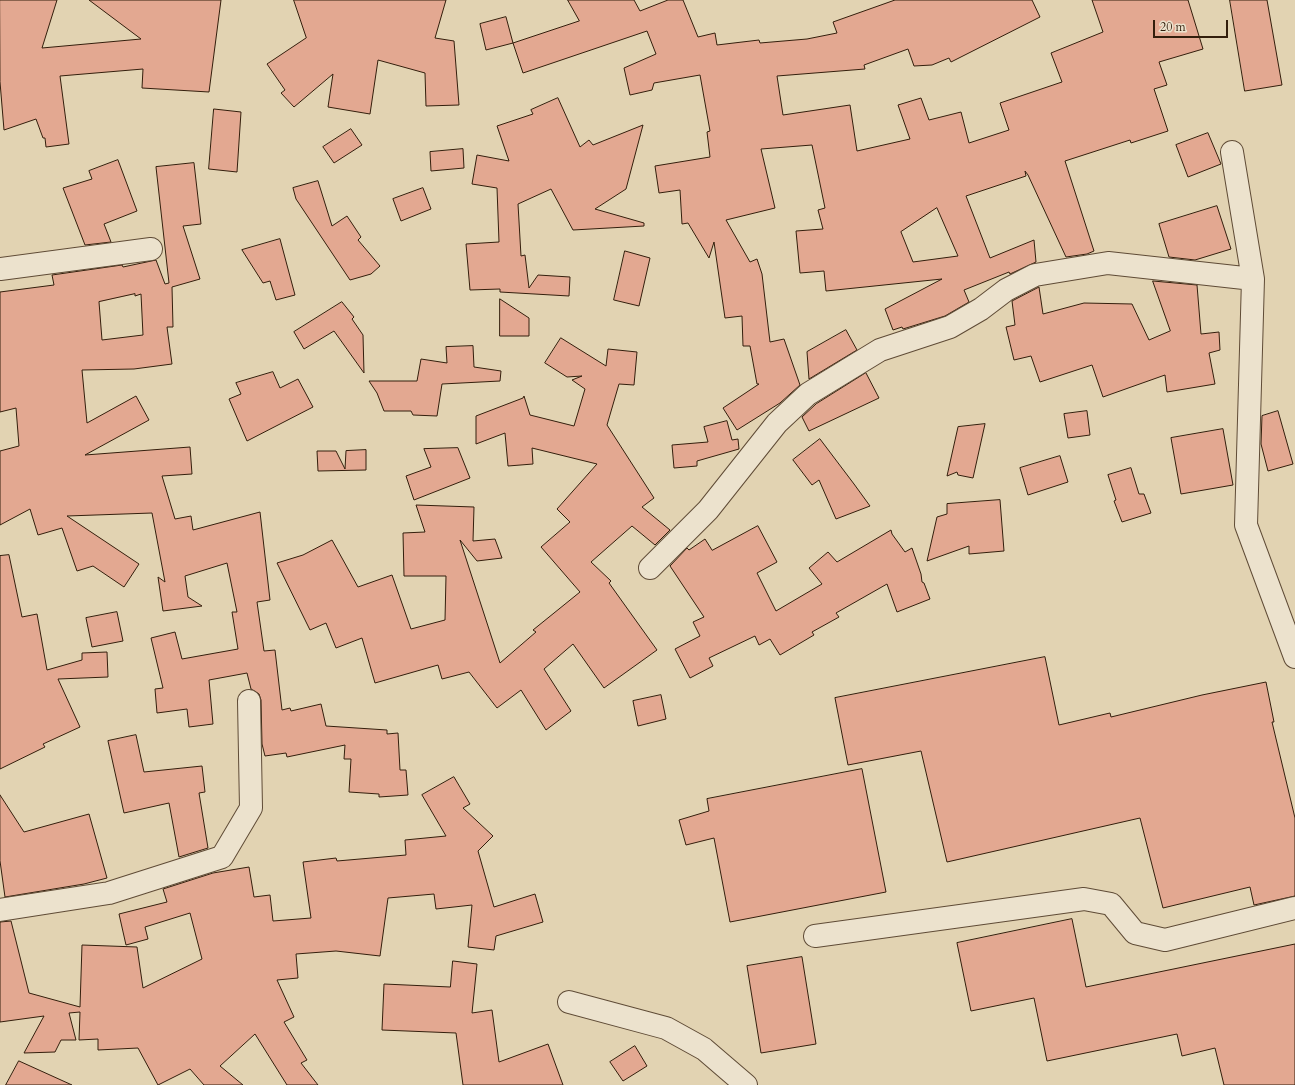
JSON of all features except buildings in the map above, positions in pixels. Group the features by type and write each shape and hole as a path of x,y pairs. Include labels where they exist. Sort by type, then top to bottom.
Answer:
{"street":[{"path":"1232,152 1253,279 1246,525 1295,657"},
{"path":"0,269 151,249"},
{"path":"650,568 708,510 777,423 808,394 880,350 950,327 982,308 1006,290 1034,274 1108,263 1253,279"},
{"path":"0,910 109,893 222,857 251,808 248,701"},
{"path":"815,936 1084,899 1110,904 1135,933 1165,940 1295,908"},
{"path":"569,1002 666,1028 704,1049 746,1085"}]}
